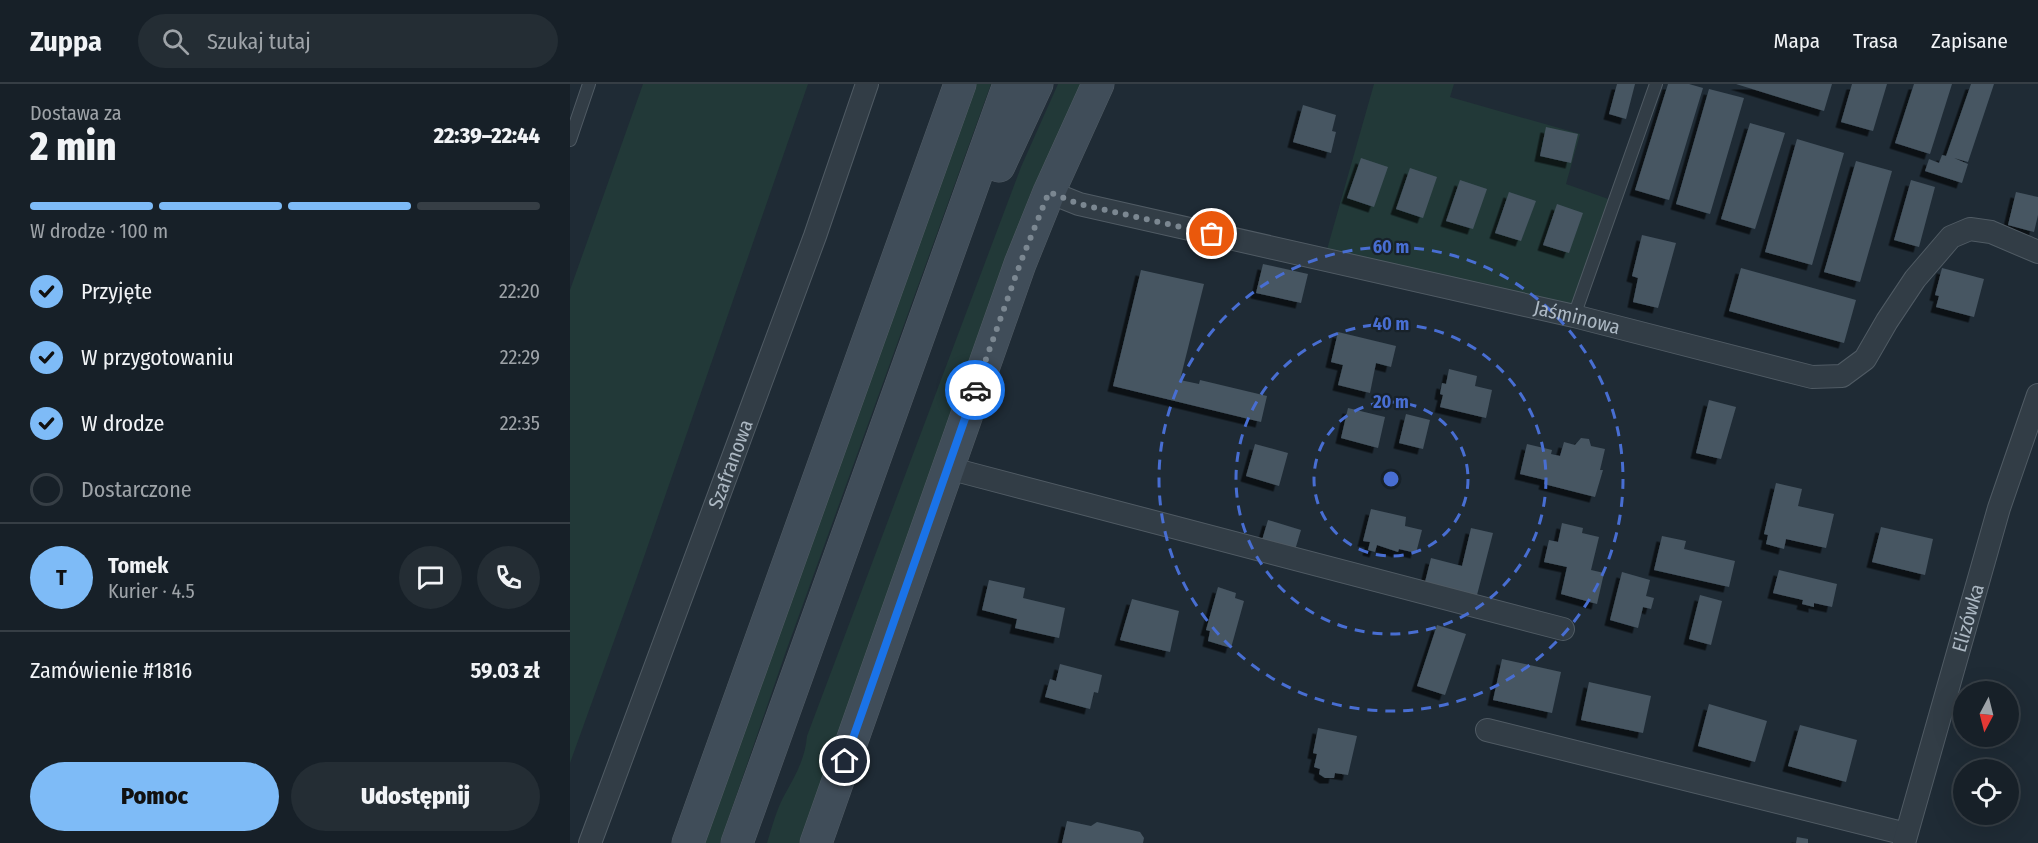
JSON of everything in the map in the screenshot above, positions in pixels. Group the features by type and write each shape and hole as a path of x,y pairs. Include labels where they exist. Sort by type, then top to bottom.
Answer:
{"main road":[{"path":"688,843 960,84"},
{"path":"737,843 1009,84"},
{"path":"948,251 994,177 1037,84"},
{"path":"816,843 1020,264 1049,192 1098,84"}],"street":[{"name":"Szafranowa","path":"590,843 815,236 867,84"},
{"name":"Jaśminowa","path":"1049,192 1079,204 1574,316 1812,377 1842,376 1865,359 1915,279 1951,237 1970,229 1991,232 2038,252"},
{"name":"Elizówka","path":"1905,839 1999,508 2036,409"},
{"path":"948,468 1563,629"},
{"path":"1487,730 1905,839"}],"lane":[{"path":"570,140 589,84"},
{"path":"1574,316 1656,84"}],"green space":[{"path":"643,84 808,84 570,763 570,290"},
{"path":"976,84 991,84 785,654 720,843 705,843 892,310"},
{"path":"1058,84 1082,84 1030,195 799,843 767,843 780,805 802,759 807,736 1021,167"},
{"path":"1374,84 1454,84 1450,97 1580,134 1566,184 1614,201 1574,316 1324,260"}],"building":[{"path":"1617,84 1635,84 1626,119 1609,114"},
{"path":"1668,84 1689,84 1703,88 1669,200 1635,190"},
{"path":"1736,84 1832,84 1824,111"},
{"path":"1852,84 1887,84 1873,131 1841,122"},
{"path":"1914,84 1952,84 1930,154 1895,143"},
{"path":"1971,84 1994,84 1968,162 1954,158 1968,164 1962,183 1925,171 1929,159 1939,163 1942,155 1946,156"},
{"path":"1709,89 1744,98 1710,214 1676,204"},
{"path":"1303,105 1336,115 1332,131 1336,132 1331,153 1293,142"},
{"path":"1750,123 1785,133 1755,229 1721,219"},
{"path":"1546,127 1578,134 1571,163 1540,156"},
{"path":"1797,139 1844,153 1812,265 1765,252"},
{"path":"1361,158 1388,167 1374,207 1347,198"},
{"path":"1856,161 1892,171 1860,282 1824,272"},
{"path":"1410,168 1437,177 1423,218 1396,209"},
{"path":"1460,180 1487,189 1473,229 1446,221"},
{"path":"1911,180 1935,187 1919,247 1894,240"},
{"path":"1509,192 1536,201 1521,241 1495,233"},
{"path":"2016,192 2038,197 2038,215 2034,232 2008,225"},
{"path":"1557,204 1583,213 1569,253 1543,245"},
{"path":"1642,235 1676,243 1658,308 1633,302 1638,278 1632,276"},
{"path":"1263,264 1308,274 1301,303 1256,293"},
{"path":"1741,268 1856,300 1844,343 1729,311"},
{"path":"1942,268 1984,279 1974,317 1936,307 1939,296 1935,295"},
{"path":"1141,270 1204,284 1180,380 1199,384 1200,380 1267,396 1261,422 1113,386"},
{"path":"1338,332 1396,346 1391,367 1376,363 1370,393 1338,385 1343,365 1331,362"},
{"path":"1449,369 1477,376 1475,386 1492,390 1486,418 1440,407 1443,395 1440,394 1442,383 1446,384"},
{"path":"1709,400 1736,407 1721,459 1696,453"},
{"path":"1348,408 1385,417 1378,448 1341,438"},
{"path":"1406,414 1430,420 1423,449 1399,443"},
{"path":"1581,438 1589,439 1591,446 1605,449 1600,470 1603,470 1595,497 1544,484 1545,480 1520,474 1527,444 1552,450 1551,454 1560,456 1564,442 1575,445"},
{"path":"1255,444 1288,453 1279,486 1246,476"},
{"path":"1776,483 1802,489 1798,506 1834,514 1826,548 1786,539 1784,549 1766,544 1768,535 1764,534"},
{"path":"1371,509 1406,517 1405,526 1422,530 1416,553 1399,549 1398,552 1377,545 1375,552 1368,550 1370,542 1363,541"},
{"path":"1268,520 1301,530 1295,550 1262,540"},
{"path":"1562,523 1583,528 1582,533 1599,537 1591,570 1604,573 1597,604 1561,594 1567,567 1544,562 1549,540 1558,542"},
{"path":"1881,527 1933,539 1925,575 1872,562"},
{"path":"1471,528 1493,533 1477,595 1425,582 1431,558 1462,566"},
{"path":"1662,536 1686,541 1684,549 1735,561 1729,587 1654,570"},
{"path":"1779,570 1837,584 1832,607 1814,603 1814,607 1802,604 1803,600 1773,593"},
{"path":"1622,572 1650,580 1646,596 1654,598 1651,609 1643,607 1638,628 1610,620"},
{"path":"989,580 1025,588 1023,598 1065,608 1059,638 1015,628 1017,619 982,610"},
{"path":"1218,587 1236,593 1235,598 1244,601 1231,648 1208,641 1210,631 1206,630"},
{"path":"1700,595 1722,601 1711,645 1689,639"},
{"path":"1132,599 1179,611 1170,652 1120,640"},
{"path":"1437,625 1466,634 1445,695 1417,686"},
{"path":"1502,659 1561,672 1552,713 1493,700"},
{"path":"1060,664 1102,675 1098,693 1094,692 1090,709 1045,697 1050,679 1056,681"},
{"path":"1589,682 1651,696 1643,733 1581,720"},
{"path":"1709,704 1767,721 1755,762 1698,746"},
{"path":"1800,725 1857,740 1846,782 1788,766"},
{"path":"1318,728 1357,736 1348,775 1335,773 1334,778 1325,778 1319,774 1320,769 1314,767 1317,754 1313,753"},
{"path":"1067,821 1091,826 1097,822 1140,832 1144,838 1143,843 1062,843"},
{"path":"1797,837 1808,839 1808,843 1796,843"}],"way so far":[{"path":"975,390 1020,264 1049,192 1079,204 1212,234"}],"route":[{"path":"845,761 975,390"}]}
